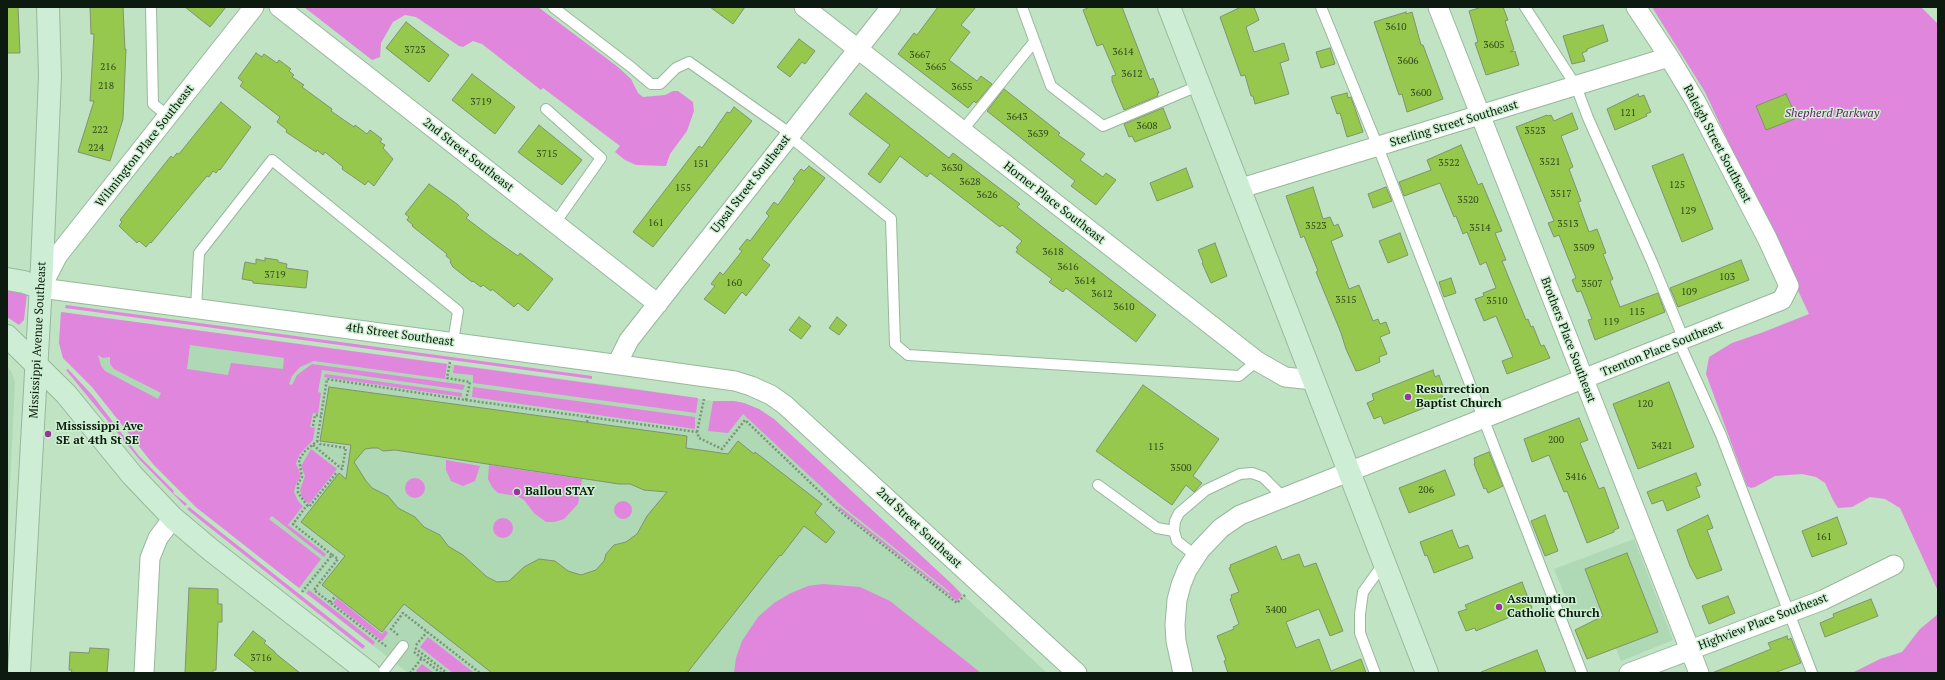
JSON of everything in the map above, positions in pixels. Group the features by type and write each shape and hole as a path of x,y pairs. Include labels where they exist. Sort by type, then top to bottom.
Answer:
{"main road":[{"name":"Mississippi Avenue Southeast","path":"19,673 41,288 50,76 48,7"},
{"path":"1169,7 1198,86 1427,673"},
{"path":"7,279 24,282 41,288"},
{"path":"7,336 66,394 132,475 173,518 211,550 369,673"}],"street":[{"name":"Wilmington Place Southeast","path":"41,288 58,255 254,7"},
{"name":"2nd Street Southeast","path":"279,7 658,304"},
{"name":"Horner Place Southeast","path":"804,7 1257,361 1284,376 1295,379 1313,380"},
{"name":"Upsal Street Southeast","path":"617,364 629,340 891,7"},
{"name":"Brothers Place Southeast","path":"1438,7 1699,673"},
{"name":"Raleigh Street Southeast","path":"1636,7 1669,57 1714,135 1767,238 1789,286"},
{"name":"Sterling Street Southeast","path":"1238,188 1480,116 1669,57"},
{"name":"Trenton Place Southeast","path":"1184,673 1176,641 1176,608 1182,581 1196,556 1210,538 1246,511 1483,420 1782,300 1789,286"},
{"name":"4th Street Southeast","path":"41,288 617,364 735,381 758,388"},
{"name":"2nd Street Southeast","path":"758,388 785,405 1076,673"},
{"path":"144,673 150,558 158,538 173,518"},
{"name":"Highview Place Southeast","path":"1629,673 1823,600 1894,565"}],"lane":[{"path":"151,7 153,104 168,116"},
{"path":"553,7 651,84 660,84 676,68 690,62 790,135 891,218 895,344 908,355 1239,376 1257,361"},
{"path":"1022,7 1051,86 1103,126 1198,86"},
{"path":"1321,7 1378,147 1582,673"},
{"path":"1525,7 1576,86 1588,118 1652,262 1682,341 1721,435 1812,673"},
{"path":"962,131 1034,42"},
{"path":"546,109 601,158 555,223"},
{"path":"196,308 199,254 272,160 458,311 453,342"},
{"path":"1196,556 1177,541 1174,531 1175,521 1179,513 1206,490 1240,474 1252,473 1263,476 1283,497"},
{"path":"1098,485 1157,528 1174,531"},
{"path":"1375,673 1360,633 1360,614 1363,592 1384,563"},
{"path":"382,673 396,655 403,642"}],"path":[{"path":"450,362 446,378 470,382 466,400"},
{"path":"307,505 298,493 298,484 302,476 299,460 304,452 317,441 327,379 697,432"},
{"path":"704,398 697,432 698,438 722,449 745,420 842,514 957,603 965,595"},
{"path":"313,426 315,415 321,416"},
{"path":"587,422 588,417"},
{"path":"313,445 342,469 346,448 320,444 317,441"},
{"path":"337,472 309,507 307,505 293,524 338,559 314,590 406,662 414,652 441,673"},
{"path":"302,592 332,555"},
{"path":"330,602 336,596"},
{"path":"403,642 391,629 403,613 480,673"},
{"path":"427,632 414,647 447,673"},
{"path":"410,673 422,658"}],"shaded area":[{"name":"Ballou STAY","path":"61,312 638,389 718,402 734,401 744,403 759,409 774,419 1047,673 408,673 197,508 170,482 153,464 92,387 63,358 59,343"},
{"path":"7,366 12,373 15,382 7,548"},
{"path":"1634,539 1673,640 1621,661 1600,608 1574,618 1554,569"}],"green space":[{"path":"304,7 538,7 618,67 631,79 638,93 643,97 665,95 673,91 678,91 693,102 694,111 687,131 670,154 666,166 636,165 625,160 615,152 620,146 543,88 541,90 482,44 473,41 463,47 459,46 416,17 405,15 393,22 381,43 380,57 372,60"},
{"name":"Shepherd Parkway","path":"1652,7 1921,7 1938,24 1938,591 1900,508 1885,499 1870,497 1852,507 1838,508 1825,483 1816,477 1802,474 1775,476 1755,487 1751,488 1747,486 1706,374 1709,357 1732,343 1809,314 1705,92"},
{"path":"7,286 27,294 24,320 19,325 7,317"},
{"path":"66,305 592,376 592,379 65,308"},
{"path":"61,312 447,364 445,379 314,361 300,367 292,376 289,384 292,385 297,375 312,364 465,385 463,390 322,370 318,392 321,393 318,414 313,413 310,427 315,428 313,440 300,454 296,463 301,476 296,484 294,492 298,501 303,506 288,525 326,554 324,557 272,516 269,519 321,559 299,588 197,508 153,464 92,387 63,358 59,343","holes":["190,345 284,358 283,369 231,363 228,375 187,369","98,355 103,358 110,357 110,364 114,369 161,393 158,399 105,371 101,366"]},
{"path":"454,365 698,398 696,413 473,383 473,375 453,373"},
{"path":"68,369 93,396 139,456 174,491 173,493 187,504 185,506 139,459 66,370"},
{"path":"325,374 462,393 462,397 324,377"},
{"path":"473,387 695,417 695,429 472,397"},
{"path":"713,401 734,401 744,403 759,409 774,419 962,595 957,601 838,508 840,507 949,593 950,592 842,506 743,414 728,433 708,431"},
{"path":"311,449 337,469 309,504 302,498 300,490 305,476 301,466"},
{"path":"446,460 480,466 475,481 463,486 451,481 446,470"},
{"path":"489,465 582,479 578,504 564,519 554,522 546,522 534,513 524,500 517,496 498,493 492,487 488,479"},
{"path":"411,478 419,478 425,484 425,492 419,498 411,498 405,492 405,484"},
{"path":"619,501 627,501 632,506 630,517 627,519 619,519 614,514 614,506"},
{"path":"189,507 365,646 363,649 199,519 187,509"},
{"path":"503,518 510,521 513,528 510,535 503,538 496,535 493,528 496,521"},
{"path":"823,584 860,587 890,601 981,673 734,673 736,658 742,641 758,617 774,603 791,593 808,586"},
{"path":"309,590 375,642 373,645 306,593"},
{"path":"337,598 382,634 385,630 388,633 382,641 333,603"},
{"path":"1938,614 1938,673 1852,673 1880,659 1902,652 1920,629"},
{"path":"428,637 473,672 453,673 420,647"},
{"path":"422,664 434,673 418,673 416,671"}],"building":[{"path":"7,7 18,7 20,53 7,53"},
{"path":"90,7 123,7 126,49 123,119 110,161 78,152 94,101 90,101 94,34 91,34"},
{"path":"185,7 226,7 210,27"},
{"path":"710,7 745,7 733,24"},
{"path":"938,7 976,7 961,25 970,32 949,60 977,81 981,76 992,84 976,103 974,101 968,108 898,54 914,33 917,35"},
{"path":"1090,7 1122,7 1150,80 1153,78 1159,93 1157,93 1158,96 1124,110 1112,81 1112,76 1116,75 1103,44 1097,46 1083,10"},
{"path":"1241,7 1254,7 1259,20 1246,27 1254,52 1284,43 1289,60 1280,63 1289,94 1255,104 1245,75 1241,76 1220,17"},
{"path":"1482,7 1503,7 1508,20 1505,21 1514,49 1510,52 1515,51 1519,65 1486,75 1475,43 1478,42 1469,11"},
{"path":"1406,12 1406,14 1412,12 1421,45 1423,45 1443,99 1407,112 1402,94 1399,95 1374,22"},
{"path":"406,22 449,55 429,82 386,48"},
{"path":"1603,25 1608,41 1587,49 1587,51 1582,53 1585,61 1572,64 1563,36"},
{"path":"799,39 815,51 805,64 802,62 790,77 777,67"},
{"path":"1330,48 1335,64 1321,68 1316,52"},
{"path":"256,53 262,57 264,54 277,63 279,60 291,69 289,71 294,75 292,77 304,85 302,87 332,109 331,111 354,127 355,125 367,134 370,130 382,139 380,142 385,145 383,148 393,159 374,186 368,181 365,185 342,169 343,167 325,152 323,155 317,150 316,152 286,132 287,130 277,122 280,117 240,86 243,82 238,78"},
{"path":"472,74 515,107 495,134 452,100"},
{"path":"1004,89 1060,133 1058,135 1085,154 1080,160 1103,177 1106,173 1116,180 1096,205 1071,186 1075,181 987,111"},
{"path":"866,93 949,158 953,153 1020,204 1017,207 1156,315 1136,342 1066,288 1063,292 1049,282 1052,279 1016,252 1018,249 1016,248 1022,241 1002,225 1000,227 930,173 927,177 900,156 880,183 868,174 890,145 849,114"},
{"path":"1347,93 1348,98 1351,97 1363,132 1347,137 1340,113 1337,114 1331,97"},
{"path":"1638,94 1639,97 1644,95 1651,112 1646,114 1647,116 1615,130 1607,109"},
{"path":"1786,94 1797,118 1766,130 1756,106"},
{"path":"221,102 251,127 220,170 219,169 216,173 213,171 209,177 207,176 151,243 150,242 146,247 139,241 137,243 119,226 122,222 120,220 171,156 173,158 177,153 179,154"},
{"path":"734,107 752,121 653,247 633,232 699,146 702,148 727,112 730,113"},
{"path":"1163,108 1171,128 1135,142 1132,136 1129,137 1124,124"},
{"path":"1572,113 1578,129 1561,136 1573,167 1569,169 1581,201 1578,202 1589,232 1597,229 1606,253 1603,254 1613,279 1610,281 1620,307 1658,293 1665,312 1595,340 1588,320 1592,319 1581,291 1577,292 1572,280 1576,278 1559,235 1554,237 1548,223 1554,221 1516,127 1547,115 1551,115 1554,121"},
{"path":"539,125 582,160 562,185 518,152"},
{"path":"1461,145 1478,185 1482,183 1502,231 1495,233 1506,260 1502,261 1526,320 1528,319 1531,327 1533,326 1541,346 1544,345 1550,358 1507,374 1502,361 1513,357 1496,316 1484,321 1475,299 1484,296 1483,293 1496,288 1486,262 1480,265 1467,232 1463,234 1456,216 1454,217 1440,183 1404,196 1399,182 1431,170 1427,160"},
{"path":"1683,154 1713,229 1682,242 1652,166"},
{"path":"809,166 825,178 762,259 770,265 746,296 742,292 725,314 704,299 715,286 711,284 720,272 723,275 742,251 739,249 747,239 750,241 769,216 766,213 774,202 778,205 795,181 793,179 801,169 804,171"},
{"path":"1186,168 1193,187 1157,201 1150,183"},
{"path":"429,184 457,204 469,215 466,218 518,256 520,253 553,279 528,311 518,303 514,307 492,289 491,291 483,285 481,287 473,281 472,282 453,267 450,262 451,260 446,256 447,254 412,226 413,225 407,220 409,217 405,214"},
{"path":"1313,187 1323,219 1330,217 1334,226 1338,224 1343,236 1331,241 1349,289 1359,285 1373,321 1378,319 1380,324 1386,322 1390,333 1380,337 1387,354 1379,357 1380,362 1361,370 1356,371 1346,349 1316,272 1318,271 1304,236 1301,238 1286,196"},
{"path":"1386,187 1392,201 1373,208 1368,194"},
{"path":"1400,233 1408,255 1388,263 1379,241"},
{"path":"1215,243 1227,276 1211,283 1198,250"},
{"path":"265,258 278,260 278,262 287,264 286,268 308,271 306,288 253,283 253,281 242,279 245,262 256,264 256,259 265,261"},
{"path":"1741,260 1749,280 1678,307 1670,288"},
{"path":"1451,278 1456,293 1444,297 1439,282"},
{"path":"799,317 811,326 801,339 789,330"},
{"path":"837,317 847,325 839,335 829,328"},
{"name":"Resurrection Baptist Church","path":"1433,370 1435,377 1439,375 1445,392 1441,393 1444,400 1384,424 1381,416 1374,419 1367,403 1374,400 1372,394"},
{"path":"1669,382 1694,447 1638,469 1613,404"},
{"path":"1143,385 1219,439 1193,476 1202,483 1194,492 1186,485 1172,505 1096,451"},
{"path":"329,387 687,436 686,448 728,454 738,441 754,454 755,452 822,504 815,513 835,532 826,543 804,526 687,673 492,673 404,604 382,632 322,585 345,556 301,522 339,473 346,479 351,445 320,441","holes":["378,448 383,451 395,450 619,484 630,484 644,490 667,492 647,516 637,534 626,542 614,545 606,554 604,561 596,570 581,575 568,571 555,561 539,559 524,567 509,581 497,582 487,577 463,555 448,546 440,535 424,527 415,517 398,508 388,496 372,488 354,462 365,449"]},
{"path":"1579,418 1588,440 1580,443 1599,489 1604,487 1619,528 1614,530 1614,532 1587,543 1567,491 1564,492 1549,455 1532,462 1524,439"},
{"path":"1489,452 1503,486 1488,493 1486,488 1484,489 1474,464 1474,458"},
{"path":"1445,470 1455,495 1409,513 1399,488"},
{"path":"1696,473 1701,485 1696,487 1700,497 1667,511 1663,500 1652,504 1647,492"},
{"path":"1545,515 1558,551 1545,556 1531,521"},
{"path":"1708,515 1713,528 1707,530 1722,570 1697,579 1690,566 1677,530"},
{"path":"1837,517 1847,544 1812,557 1802,531"},
{"path":"1452,530 1459,548 1468,545 1473,558 1434,573 1427,555 1425,556 1420,542"},
{"path":"1276,546 1282,560 1299,554 1304,567 1316,563 1343,631 1330,636 1319,609 1286,622 1296,648 1319,639 1331,671 1361,659 1366,673 1228,673 1224,661 1226,660 1217,636 1234,629 1233,627 1239,624 1230,599 1232,598 1231,595 1239,592 1229,568 1231,567 1230,565"},
{"path":"1627,553 1658,632 1587,659 1575,630 1603,616 1585,569"},
{"name":"Assumption Catholic Church","path":"1522,582 1532,608 1476,631 1475,628 1466,631 1458,612 1467,609 1465,605"},
{"path":"189,588 218,589 218,604 222,604 222,622 218,622 216,670 213,670 213,673 185,673"},
{"path":"1728,596 1735,613 1709,624 1702,606"},
{"path":"1871,599 1878,616 1825,637 1820,623 1834,617 1833,614"},
{"path":"253,631 266,641 264,643 275,653 300,673 257,673 234,655"},
{"path":"1787,636 1788,640 1791,638 1801,663 1774,673 1712,673 1771,649 1768,643"},
{"path":"90,648 109,649 107,673 71,673 72,670 69,670 70,652 89,653"},
{"path":"1537,650 1546,673 1481,672"}],"place":[{"name":"Resurrection Baptist Church","path":"1408,397"},
{"name":"Mississippi Ave SE at 4th St SE","path":"48,434"},
{"name":"Ballou STAY","path":"517,492"},
{"name":"Assumption Catholic Church","path":"1499,607"}]}
